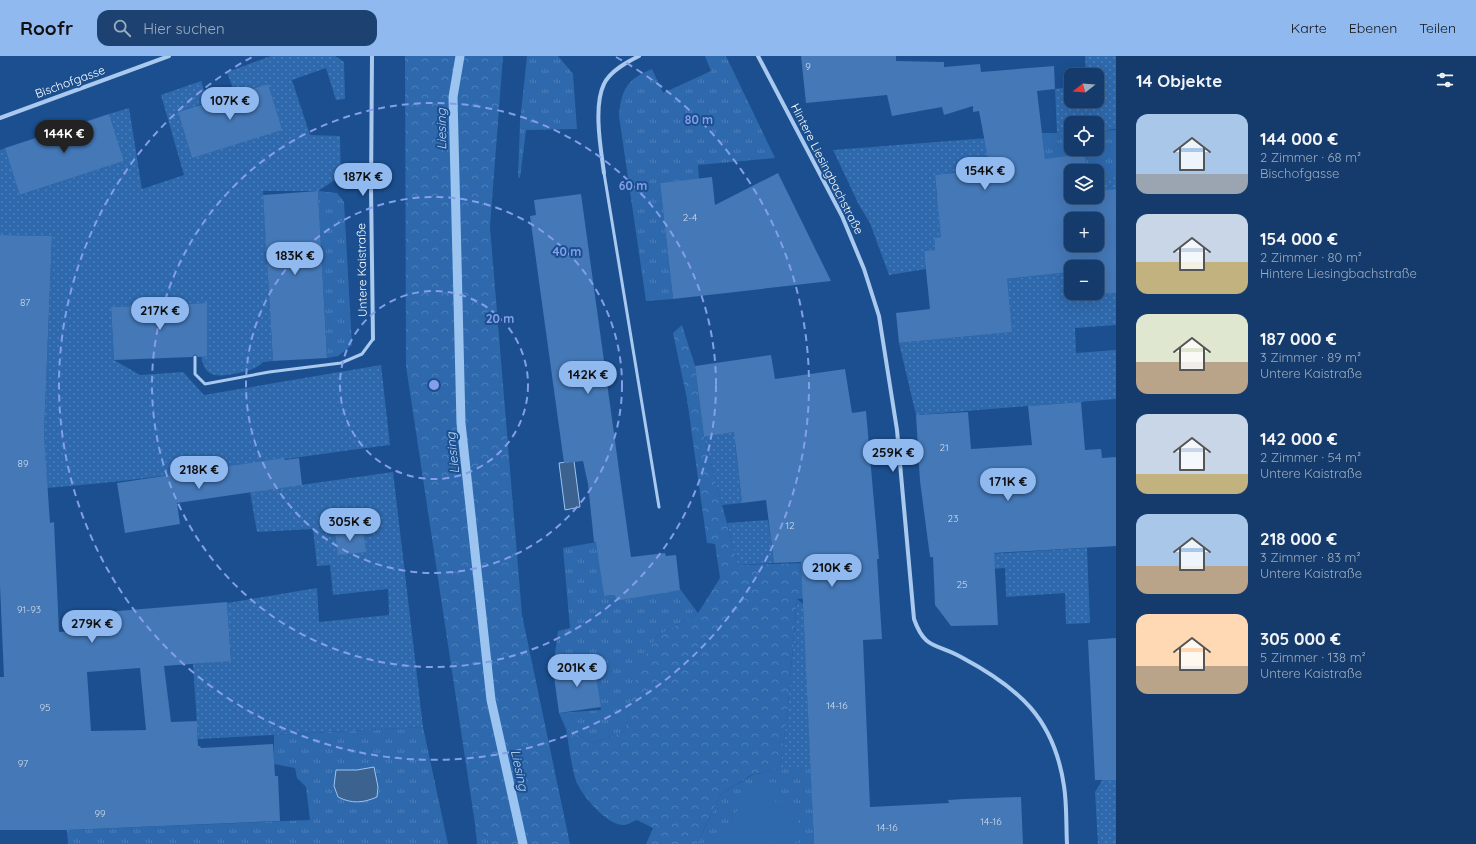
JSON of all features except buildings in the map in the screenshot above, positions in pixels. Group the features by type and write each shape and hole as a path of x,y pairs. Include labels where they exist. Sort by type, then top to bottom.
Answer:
{"street":[{"name":"Bischofgasse","path":"0,118 169,56"},
{"name":"Untere Kaistraße","path":"372,56 371,188 374,339"},
{"path":"604,173 598,129 600,104 604,84 615,70 640,56"},
{"name":"Hintere Liesingbachstraße","path":"758,56 842,216 864,269 878,316 897,430 914,619 920,635 933,646 959,656 1005,684 1020,695 1043,723 1050,734 1059,760 1064,787 1067,844"}],"lane":[{"path":"604,173 660,507"},
{"path":"195,357 196,374 204,384 269,372 341,363 362,354 374,339"}],"green space":[{"path":"271,56 335,56 344,62 345,99 336,100 326,68 292,80 310,135 340,136 341,176 318,191 263,191 273,361 263,362 255,368 231,375 217,375 207,371 204,367 201,356 207,356 207,303 111,307 114,360 140,375 183,372 204,395 381,365 390,445 176,474 47,488 44,435 52,236 0,235 0,150 5,148 21,195 124,161 109,114 129,108 142,189 184,175 161,95 201,81 208,102 178,112 192,158 268,84 235,94 227,72"},
{"path":"405,56 503,56 490,227 522,615 570,844 491,844 475,824 406,366"},
{"path":"527,56 558,56 573,74 577,129 526,130 520,178 518,177 520,122"},
{"path":"705,56 726,56 775,158 698,165 699,179 660,183 673,299 646,301 619,116 621,99 631,81 652,69 663,93 711,71"},
{"path":"1085,56 1116,56 1116,129 1104,130 1104,116 1064,116 1064,134 1057,134 1055,89 1064,88 1064,108 1104,108 1104,68 1086,68"},
{"path":"1116,130 1116,178 1104,179 1104,164 1064,164 1064,168 1045,161 1042,133 1064,133 1064,156 1104,156 1104,131"},
{"path":"1001,137 1005,170 981,170 935,175 937,197 1048,184 1064,193 1064,204 1071,204 1071,212 1064,212 1064,252 1079,252 1089,260 1064,260 1064,300 1104,300 1104,294 1116,293 1116,325 1075,328 1076,353 1116,350 1116,399 916,415 899,343 1011,332 1009,301 1001,280 1062,273 1056,224 934,238 935,250 924,251 926,269 889,275 870,223 859,205 833,150"},
{"path":"1116,177 1116,189 1104,190 1104,179"},
{"path":"318,191 337,193 344,202 352,345 338,356 327,358"},
{"path":"682,325 695,366 704,437 738,565 877,561 877,595 797,599 787,717 780,769 751,775 721,794 697,844 646,844 653,828 637,820 625,825 611,821 596,809 579,787 571,762 566,729 593,743 625,731 629,705 639,668 656,637 698,613 720,578 715,544 707,543 687,399 673,333"},
{"path":"785,423 780,437 735,443 742,503 722,505 704,437"},
{"path":"393,472 423,727 198,739 193,664 231,660 227,603 317,588 319,622 389,615 388,589 333,595 330,565 317,566 313,529 257,532 250,492"},
{"path":"768,520 774,563 738,565 727,523"},
{"path":"608,540 600,566 604,596 615,595 616,601 680,589 698,613 656,637 629,705 625,731 593,743 566,729 559,713 601,710 594,663 553,669 558,631 570,628 563,548"},
{"path":"1087,548 1090,623 1066,624 1065,593 1006,597 1005,568 989,569 988,554"},
{"path":"797,599 803,604 811,769 780,769 787,717"},
{"path":"423,727 448,844 68,844 67,830 310,820 306,787 297,778 295,768 274,764 274,735"},
{"path":"1116,758 1116,844 1098,844 1095,792"},
{"path":"780,769 811,769 814,844 697,844 721,794 752,775"},
{"path":"774,782 776,808 797,807 799,842 721,844 721,836 754,785"},
{"path":"475,824 491,844 477,844"}],"shaded area":[{"path":"574,461 580,507 565,510 559,463"},
{"path":"374,767 378,787 377,797 367,801 353,802 338,797 334,786 336,770 357,770"}],"waterway":[{"name":"Liesing","path":"460,56 453,97 461,423 491,700 523,844"}]}
